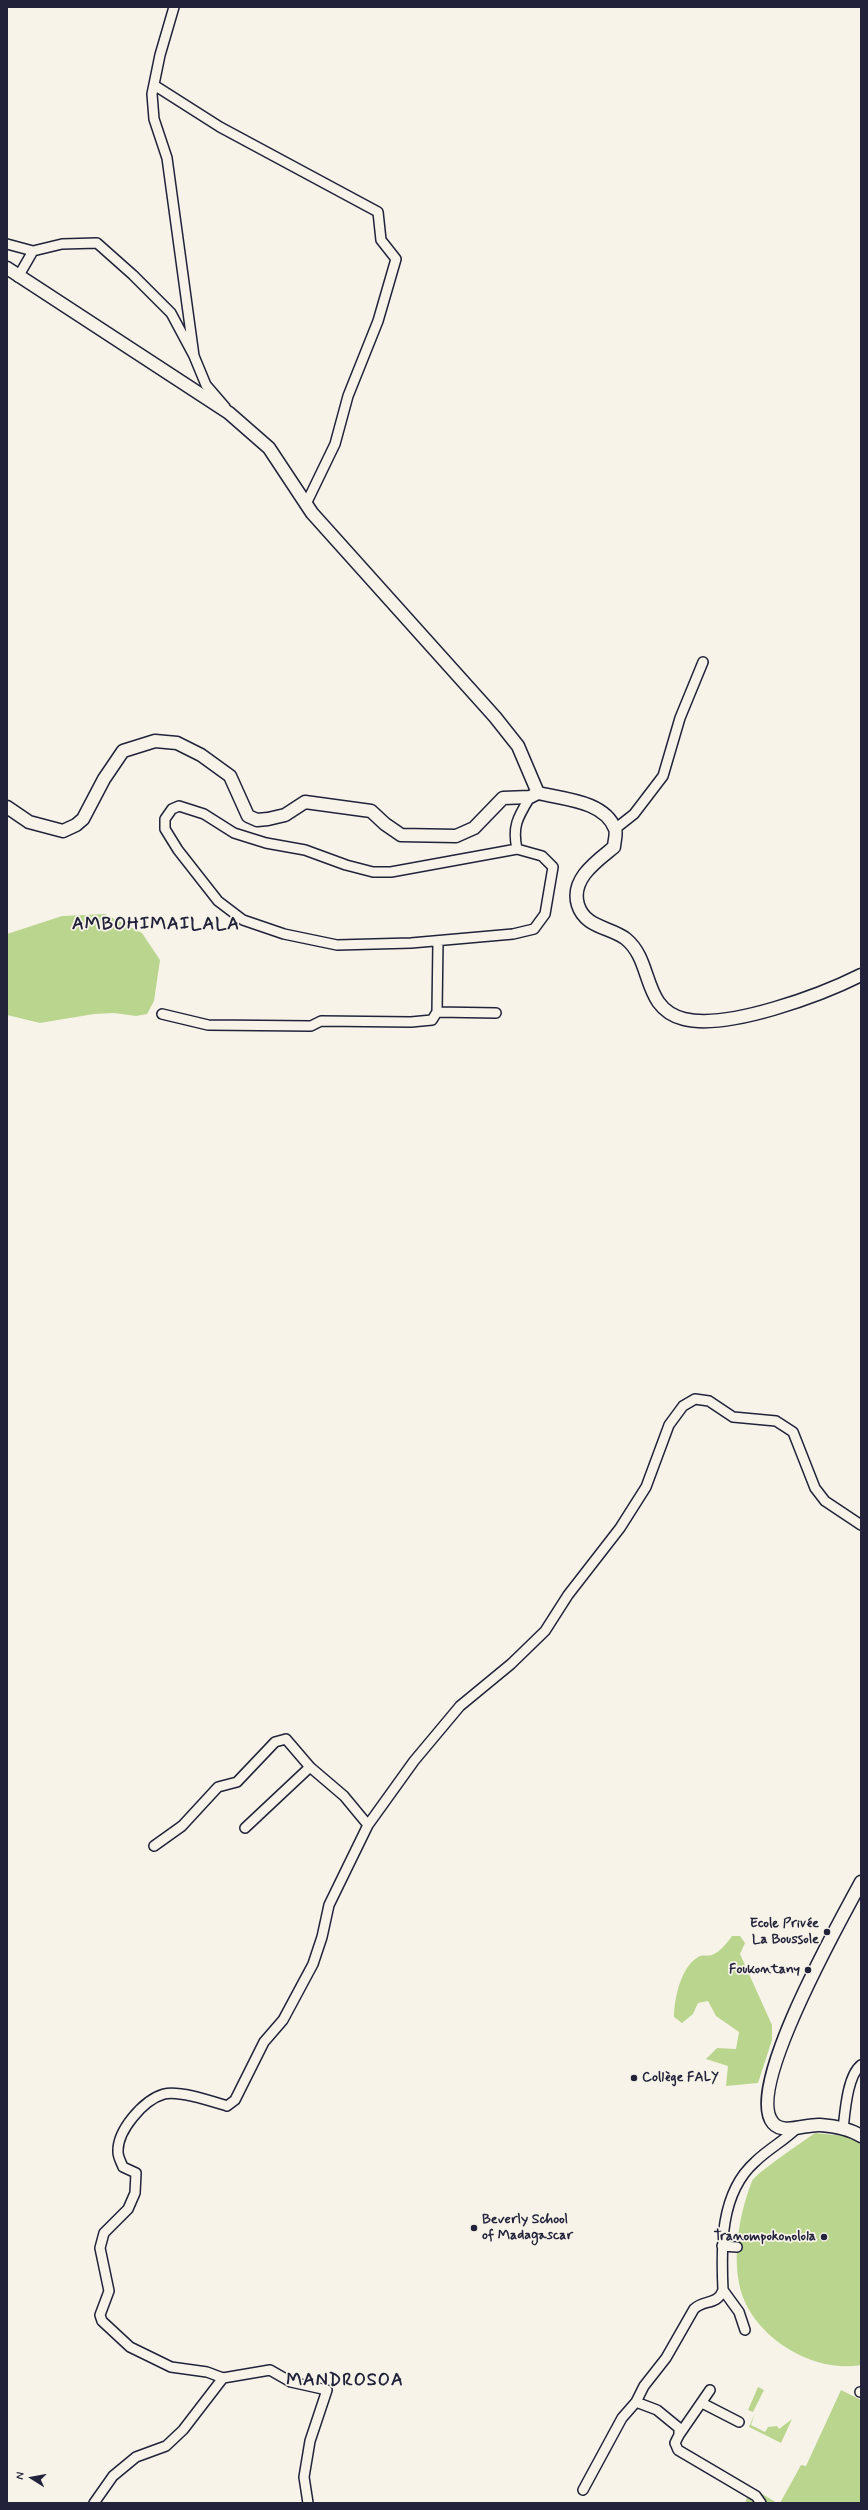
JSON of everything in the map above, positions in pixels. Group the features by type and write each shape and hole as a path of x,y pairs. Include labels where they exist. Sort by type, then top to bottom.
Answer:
{"street":[{"path":"174,7 160,55 152,94 154,118 167,158 194,356"},
{"path":"154,85 220,127 378,212 381,240 396,259 378,321 348,396 335,444 306,504"},
{"path":"7,244 33,251 62,244 96,243 133,275 171,314 194,356 206,385 229,413"},
{"path":"18,277 33,251"},
{"path":"7,268 18,277 229,413 270,448 306,504 495,717 518,746 534,795 516,825 514,834 517,849"},
{"path":"615,829 634,814 663,776 680,718 703,662"},
{"path":"7,807 29,822 63,831 76,825 83,819 104,779 123,751 155,741 177,743 201,755 230,776 248,816 257,820 285,815 306,802 371,811 385,824 401,835 456,836 474,828 503,798 534,795 597,807 606,816 615,829 614,847 582,877 577,893 578,905 583,914 594,924 626,939 635,952 658,1004 672,1015 709,1023 732,1020 838,986 861,975"},
{"path":"179,806 204,814 234,833 266,844 305,850 346,865 373,872 391,872 517,849 542,856 553,867 545,914 534,928 513,934 438,941 336,945 284,934 243,920 218,901 178,850 165,829 165,819 172,809 179,806"},
{"path":"162,1014 208,1026 310,1026 321,1021 432,1020 437,1012 438,941"},
{"path":"437,1012 496,1014"},
{"path":"308,2503 304,2477 310,2441 327,2390 291,2382 270,2370 223,2378 207,2372 171,2367 149,2358 134,2347 130,2347 102,2321 100,2315 109,2291 100,2248 104,2233 128,2209 136,2182 136,2174 123,2167 118,2153 119,2144 135,2113 164,2094 186,2095 227,2106 236,2100 264,2042 282,2020 314,1964 329,1905 368,1825 414,1761 460,1706 511,1664 544,1631 568,1595 620,1528 646,1487 669,1425 683,1406 695,1399 710,1401 732,1416 776,1421 793,1432 815,1488 825,1501 861,1525"},
{"path":"154,1846 182,1826 218,1787 237,1782 275,1742 286,1739 310,1767 344,1796 368,1825"},
{"path":"245,1828 310,1767"},
{"path":"861,1882 794,2012 775,2069 769,2093 770,2117 778,2126 797,2128 820,2125 843,2129 861,2136"},
{"path":"843,2129 847,2097 856,2069 861,2065"},
{"path":"583,2490 622,2418 636,2402 644,2386 666,2358 694,2309 699,2304 717,2301 723,2290 722,2246 730,2199 737,2181 755,2162 783,2142 797,2128"},
{"path":"722,2246 737,2247"},
{"path":"723,2290 739,2312 745,2330"},
{"path":"94,2503 112,2476 136,2457 166,2446 183,2430 223,2378"},
{"path":"710,2390 679,2435 675,2443 678,2450 756,2496 761,2503"},
{"path":"636,2402 657,2410 678,2428 679,2435"},
{"path":"702,2403 739,2422"}],"green space":[{"path":"105,914 142,933 160,960 154,1001 147,1014 136,1016 114,1013 94,1014 40,1023 7,1015 7,934 62,916"},
{"path":"732,1936 740,1936 745,1943 740,1954 772,2025 772,2040 758,2083 726,2086 728,2066 706,2059 717,2048 736,2049 739,2032 716,2016 708,2001 698,2003 693,2014 682,2023 674,2017 674,2010 677,1992 683,1975 693,1960 700,1956 712,1955 718,1952"},
{"path":"815,2133 845,2136 861,2143 861,2365 842,2366 822,2363 803,2356 785,2346 768,2334 755,2319 745,2302 739,2283 737,2270 737,2244 744,2205 752,2181 771,2164"},
{"path":"758,2387 764,2390 753,2412 748,2410"},
{"path":"841,2390 861,2400 861,2503 780,2503 801,2465 806,2466"},
{"path":"755,2413 751,2425 765,2432 768,2427 777,2426 779,2429 792,2419 781,2443 749,2427"},
{"path":"751,2487 777,2503 745,2503"}],"place":[{"name":"Ecole Privée La Boussole","path":"827,1932"},
{"name":"Foukontany","path":"808,1970"},
{"name":"Collège FALY","path":"634,2078"},
{"name":"Beverly School of Madagascar","path":"474,2228"},
{"name":"Tranompokonolola","path":"824,2237"}],"district":[{"name":"AMBOHIMAILALA","path":"156,925"},
{"name":"MANDROSOA","path":"345,2381"}]}
